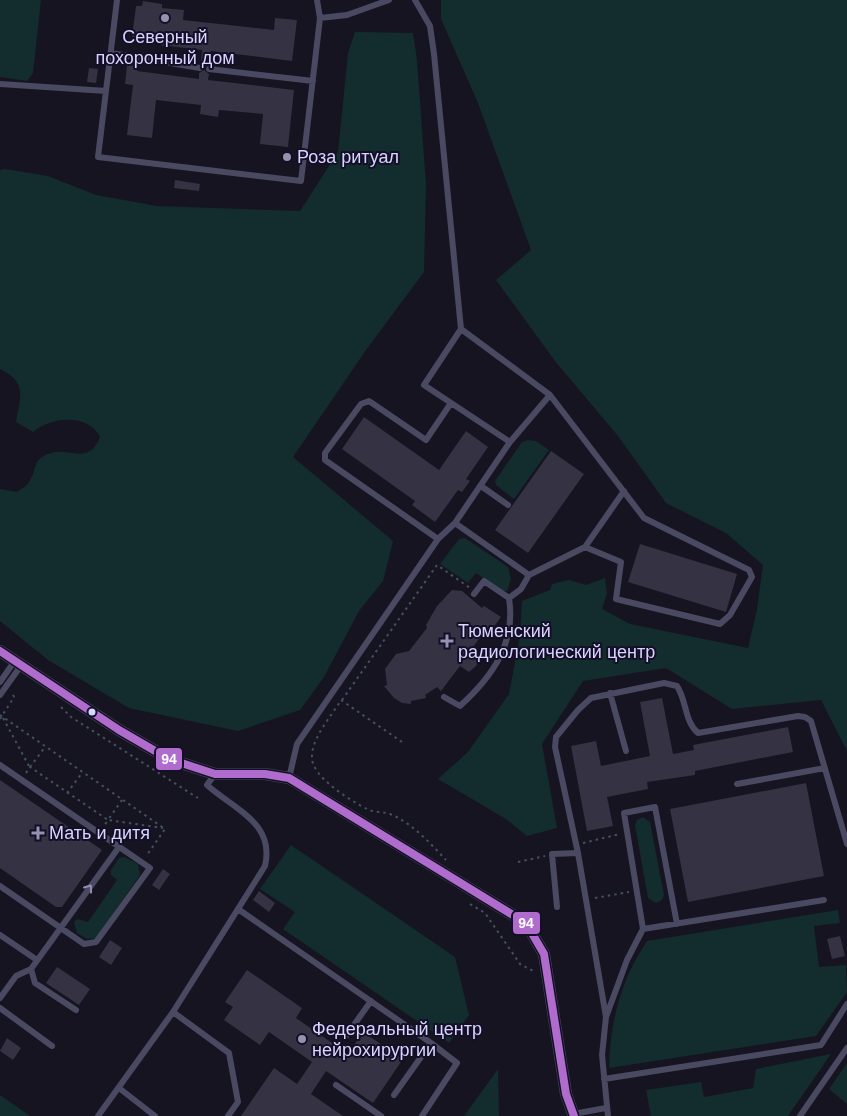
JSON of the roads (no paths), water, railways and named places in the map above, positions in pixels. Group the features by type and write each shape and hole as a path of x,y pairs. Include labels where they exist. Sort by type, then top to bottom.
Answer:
{"street":[{"path":"0,652 169,759 215,774 265,774 289,778 526,923 544,954 566,1094 573,1115"}],"lane":[{"path":"117,0 98,156 301,181 320,18 317,0"},
{"path":"320,18 346,15 389,0"},
{"path":"415,0 430,26 433,45 461,329 424,385 510,442"},
{"path":"110,53 200,68"},
{"path":"209,69 313,81"},
{"path":"0,84 106,90"},
{"path":"461,329 550,395 644,518 749,570 752,577 730,616 720,624 616,599 621,562 584,547"},
{"path":"289,778 297,744 438,539 455,523 510,442 550,395"},
{"path":"438,539 325,460 325,453 360,404 369,401 426,440 451,403"},
{"path":"481,486 508,505"},
{"path":"508,598 521,589 529,575 584,547 624,491"},
{"path":"455,523 529,575"},
{"path":"444,697 460,706 478,690 504,651 512,618 508,598 484,581 475,593"},
{"path":"0,682 17,664"},
{"path":"0,696 17,664"},
{"path":"606,1017 578,853 555,747 556,737 590,698 664,683 677,686 683,695 690,726 698,733 798,716 805,717 810,721 847,844"},
{"path":"610,693 626,752"},
{"path":"0,765 150,868 96,942 84,944 0,886"},
{"path":"737,784 825,768"},
{"path":"98,1116 172,1012 265,866 268,854 266,839 251,819 207,785 215,774"},
{"path":"608,1116 602,1055 606,1017 627,960 642,929 624,813 655,807 677,924"},
{"path":"0,998 16,976 31,969 119,847"},
{"path":"558,907 552,854 578,853"},
{"path":"642,929 824,900"},
{"path":"238,909 457,1063 422,1116"},
{"path":"0,935 37,960"},
{"path":"31,969 35,983 76,1010"},
{"path":"346,1036 370,1001"},
{"path":"604,1079 821,1045 847,1004"},
{"path":"0,1008 52,1046"},
{"path":"172,1012 229,1053 238,1102 228,1116"},
{"path":"394,1094 431,1043"},
{"path":"800,1116 847,1048"},
{"path":"336,1085 381,1116"},
{"path":"119,1088 155,1116"},
{"path":"573,1115 606,1108"}],"place":[{"name":"Северный похоронный дом","path":"165,18"},
{"name":"Роза ритуал","path":"287,157"},
{"name":"Тюменский радиологический центр","path":"447,641"},
{"name":"Мать и дитя","path":"38,833"},
{"name":"Федеральный центр нейрохирургии","path":"302,1039"}]}
